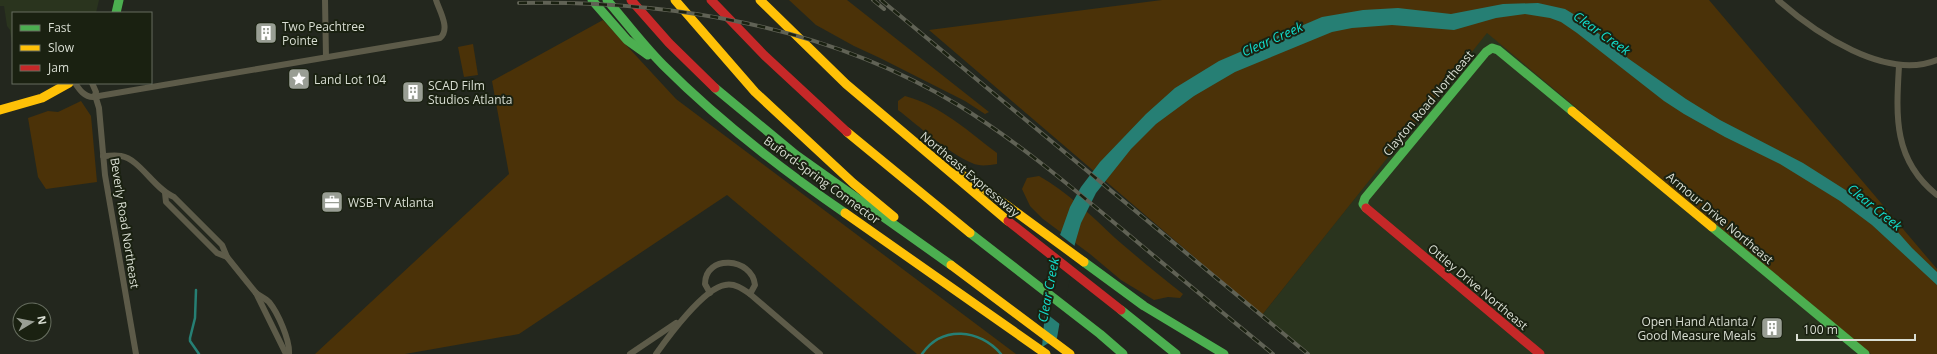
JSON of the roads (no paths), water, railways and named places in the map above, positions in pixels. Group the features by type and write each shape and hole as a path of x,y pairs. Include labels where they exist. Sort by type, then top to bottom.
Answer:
{"main road":[{"path":"116,12 119,0"},
{"path":"592,0 627,40 662,64"},
{"name":"Buford-Spring Connector","path":"607,0 662,64 700,100 756,147 823,198 1046,354"},
{"name":"Buford-Spring Connector","path":"631,0 670,47 692,69 753,123 804,162 983,288 1023,320 1070,354"},
{"path":"675,0 755,92 853,183 954,268"},
{"path":"711,0 764,55 862,146 1027,279 1100,334 1123,354"},
{"name":"Northeast Expressway","path":"760,0 846,84 948,172 1032,242 1105,297 1176,354"},
{"name":"Clayton Road Northeast","path":"1400,238 1367,210 1364,202 1486,52 1492,48 1498,50 1560,101"},
{"path":"0,110 42,98 66,84"},
{"name":"Armour Drive Northeast","path":"1560,101 1865,354"},
{"path":"948,172 968,177 1107,280 1176,327 1224,354"},
{"name":"Ottley Drive Northeast","path":"1400,238 1540,354"}],"street":[{"path":"325,0 326,57"},
{"path":"76,84 89,97 440,38 445,29 436,0"},
{"path":"1778,0 1829,38 1855,51 1899,66 1918,66 1937,60"},
{"path":"1899,66 1896,109 1900,137 1913,167 1923,182 1937,195"},
{"name":"Beverly Road Northeast","path":"93,84 96,89 95,96 99,108 103,156 136,354"},
{"path":"103,156 114,155 127,157 165,193 174,197 222,245 227,257 256,293 286,354"},
{"path":"165,193 166,202 217,253 227,257"},
{"path":"710,293 705,284 707,274 717,265 730,262 743,266 752,275 755,285 750,294"},
{"path":"656,354 682,320 710,293 719,286 730,284 740,287 750,294 820,354"},
{"path":"256,293 268,302 276,316 290,346 289,354"},
{"path":"630,354 682,320"}],"water":[{"name":"Clear Creek","path":"1538,3 1565,9 1580,18 1629,59 1686,99 1720,120 1803,163 1866,203 1888,221 1912,248 1937,272 1937,285 1872,225 1840,201 1780,164 1725,137 1684,114 1664,101 1561,22 1550,18 1525,14 1496,18 1454,30 1392,25 1352,28 1332,32 1235,72 1194,96 1156,124 1131,149 1096,193 1081,223 1076,240 1070,263 1057,338 1042,347 1046,300 1060,235 1070,207 1081,187 1100,162 1146,114 1175,88 1219,61 1322,17 1363,10 1398,8 1451,14 1503,4"}],"waterway":[{"path":"196,290 195,318 190,341 199,354"},
{"path":"922,354 930,345 940,338 961,334 972,335 983,339 1001,354"}],"railway":[{"path":"873,0 884,9"},
{"path":"881,0 1308,354"},
{"path":"519,3 576,3 633,7 690,13 746,23 802,37 856,55 908,78 958,105 980,119 1043,164 1273,354"}],"place":[{"name":"Two Peachtree Pointe","path":"266,33"},
{"name":"Land Lot 104","path":"299,79"},
{"name":"SCAD Film Studios Atlanta","path":"413,92"},
{"name":"WSB-TV Atlanta","path":"332,202"},
{"name":"Open Hand Atlanta / Good Measure Meals","path":"1772,328"}]}
